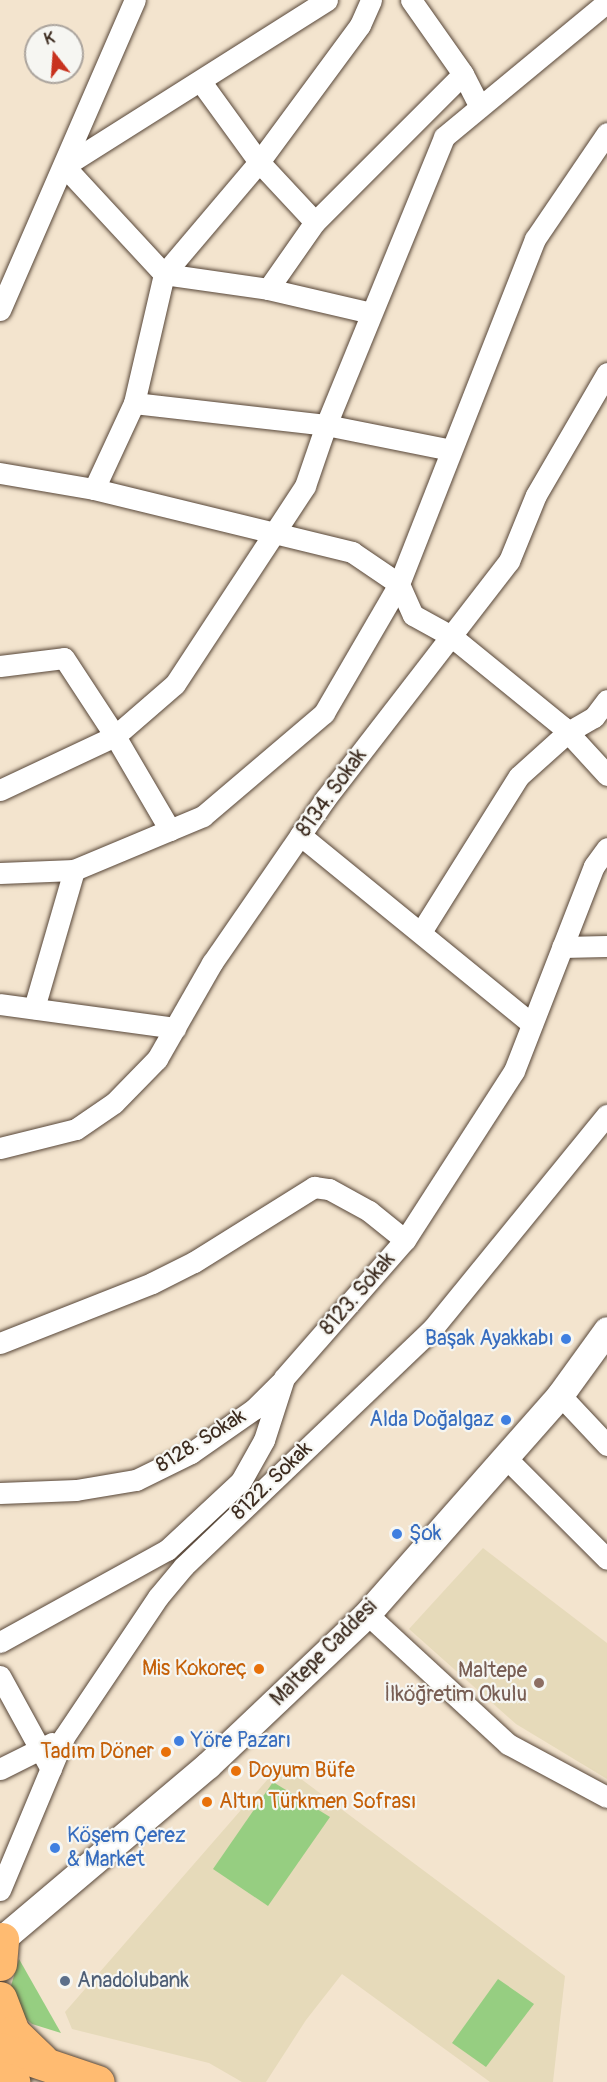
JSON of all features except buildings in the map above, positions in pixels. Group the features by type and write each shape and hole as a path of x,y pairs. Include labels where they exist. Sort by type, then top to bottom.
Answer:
{"highway":[{"path":"0,1998 13,2032 50,2068"},
{"path":"0,2049 50,2068 98,2082"},
{"path":"0,2078 13,2082"}],"street":[{"path":"0,310 135,0"},
{"path":"64,166 201,82 327,0"},
{"path":"94,489 134,403 164,274 259,162 360,25 371,0"},
{"path":"411,0 463,74 479,106"},
{"path":"0,790 115,736 175,684 305,486 326,424 444,137 607,2"},
{"path":"268,289 315,222 463,74"},
{"path":"201,82 259,162 315,222"},
{"path":"0,873 74,870 203,816 324,713 399,584 535,239 607,133"},
{"path":"64,166 164,274 268,289 371,313"},
{"name":"8134. Sokak","path":"0,1148 76,1129 114,1103 157,1059 212,963 300,835 508,561 536,495 607,373"},
{"path":"134,403 326,424 451,450"},
{"path":"0,473 94,489 352,552 399,584 413,615 451,636 568,732 607,775"},
{"path":"0,666 64,658 115,736 170,830"},
{"path":"421,932 519,776 568,732 594,717 607,700"},
{"path":"300,835 532,1024"},
{"name":"8123. Sokak","path":"0,1642 167,1550 241,1481 264,1440 284,1378 405,1240 514,1071 594,866 607,848"},
{"path":"34,1008 74,870"},
{"path":"562,947 607,946"},
{"path":"0,1004 175,1028"},
{"name":"8122. Sokak","path":"0,1890 64,1737 158,1597 184,1566 433,1328 607,1115"},
{"path":"0,1343 109,1302 173,1273 315,1187 329,1188 369,1211 405,1240"},
{"name":"Maltepe Caddesi","path":"1,1944 208,1765 368,1614 560,1395 607,1330"},
{"name":"8128. Sokak","path":"0,1493 76,1490 136,1480 200,1446 254,1408 284,1378"},
{"path":"560,1395 607,1444"},
{"path":"505,1457 607,1559"},
{"path":"158,1597 167,1550"},
{"path":"368,1614 508,1744 607,1797"},
{"path":"0,1676 51,1769"},
{"path":"0,1769 64,1737"}],"shaded area":[{"name":"Maltepe İlköğretim Okulu","path":"483,1548 607,1643 607,1779 516,1724 409,1629"},
{"path":"281,1764 565,1976 553,2082 490,2082 342,1974 306,2020 266,2082 242,2082 209,2063 72,2029 65,2012"}],"green space":[{"path":"273,1782 330,1817 268,1906 213,1869"},
{"path":"19,1959 61,2033 32,2024 23,2016 10,1989"},
{"path":"498,1979 534,2004 486,2067 452,2043"}],"place":[{"name":"Başak Ayakkabı","path":"566,1339"},
{"name":"Alda Doğalgaz","path":"506,1420"},
{"name":"Şok","path":"397,1534"},
{"name":"Mis Kokoreç","path":"259,1669"},
{"name":"Maltepe İlköğretim Okulu","path":"539,1683"},
{"name":"Yöre Pazarı","path":"179,1741"},
{"name":"Tadım Döner","path":"166,1752"},
{"name":"Doyum Büfe","path":"236,1771"},
{"name":"Altın Türkmen Sofrası","path":"207,1802"},
{"name":"Köşem Çerez & Market","path":"55,1848"},
{"name":"Anadolubank","path":"65,1981"}]}
